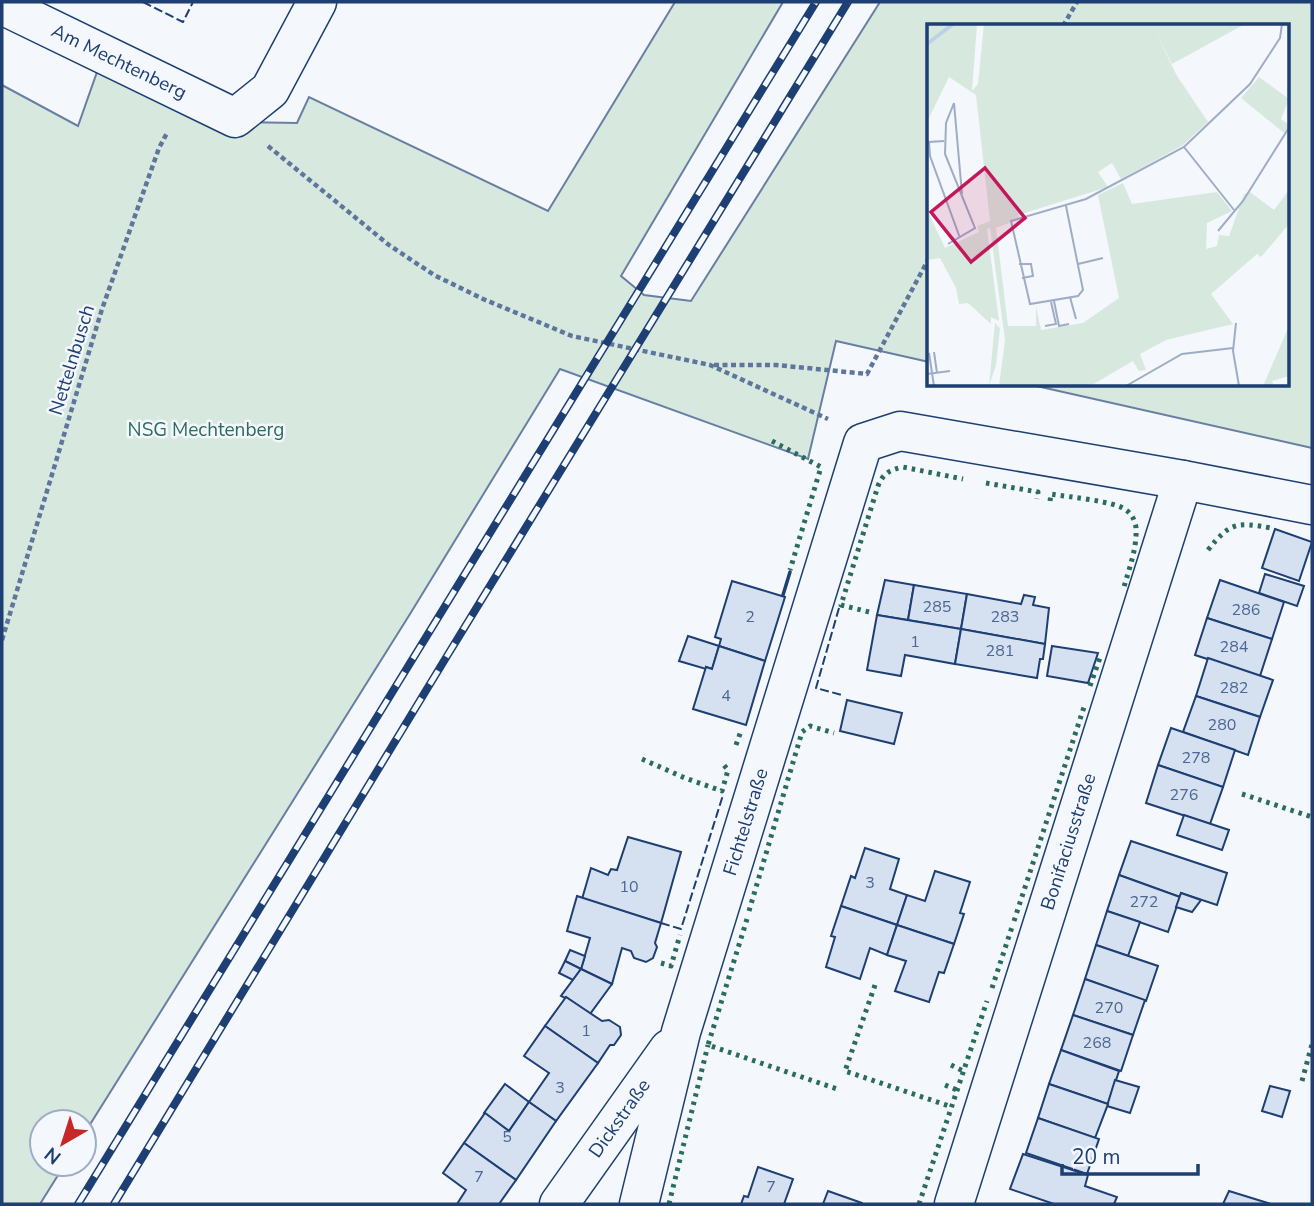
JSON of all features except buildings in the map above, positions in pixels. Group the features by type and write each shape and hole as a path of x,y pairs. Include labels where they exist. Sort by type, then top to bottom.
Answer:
{"street":[{"path":"235,118 270,90 317,2"},
{"name":"Am Mechtenberg","path":"2,5 235,118"},
{"path":"863,443 900,431 1312,505"},
{"name":"Fichtelstraße","path":"639,1204 681,1032 863,443"},
{"name":"Bonifaciusstraße","path":"954,1204 1183,480"},
{"name":"Dickstraße","path":"559,1204 681,1032"}],"path":[{"path":"1064,24 1077,2"},
{"name":"Nettelnbusch","path":"2,640 102,309 159,148 186,94"},
{"path":"235,118 379,237 434,275 483,299 572,336 710,365 776,365 867,374 927,262"},
{"path":"710,365 830,419 863,443"}],"green space":[{"name":"NSG Mechtenberg","path":"675,2 783,2 621,276 644,295 691,301 880,2 1312,2 1312,448 1041,387 1290,387 1290,24 927,24 927,362 836,341 808,459 560,369 98,1112 98,1108 28,1108 28,1178 56,1178 40,1204 2,1204 2,85 78,126 103,55 237,122 297,123 309,97 548,211"}],"railway":[{"path":"78,1204 816,2"},
{"path":"114,1204 848,2"}],"hedge":[{"path":"772,441 821,467 790,570"},
{"path":"869,612 841,605 882,478 903,467 963,479"},
{"path":"986,483 1038,492 1037,499"},
{"path":"1050,501 1051,494 1091,500 1112,504 1130,514 1135,524 1136,536 1124,587"},
{"path":"1208,550 1222,534 1235,526 1271,528"},
{"path":"1090,686 1101,655"},
{"path":"1014,921 1084,707"},
{"path":"749,911 802,732 810,726 834,733"},
{"path":"736,745 741,731"},
{"path":"642,759 722,791 728,770 722,763"},
{"path":"1242,794 1312,817"},
{"path":"747,919 708,1045 837,1089"},
{"path":"992,988 1012,927"},
{"path":"661,963 671,966 680,935"},
{"path":"875,985 845,1071 952,1107"},
{"path":"919,1204 987,1001"},
{"path":"1302,1081 1312,1044"},
{"path":"669,1204 708,1045"},
{"path":"951,1065 963,1071"},
{"path":"945,1085 957,1090"}],"fence":[{"path":"143,2 183,22 193,2"},
{"path":"839,608 816,688 842,695"},
{"path":"661,923 681,929 723,795"}],"wall":[{"path":"783,595 790,572"}]}
